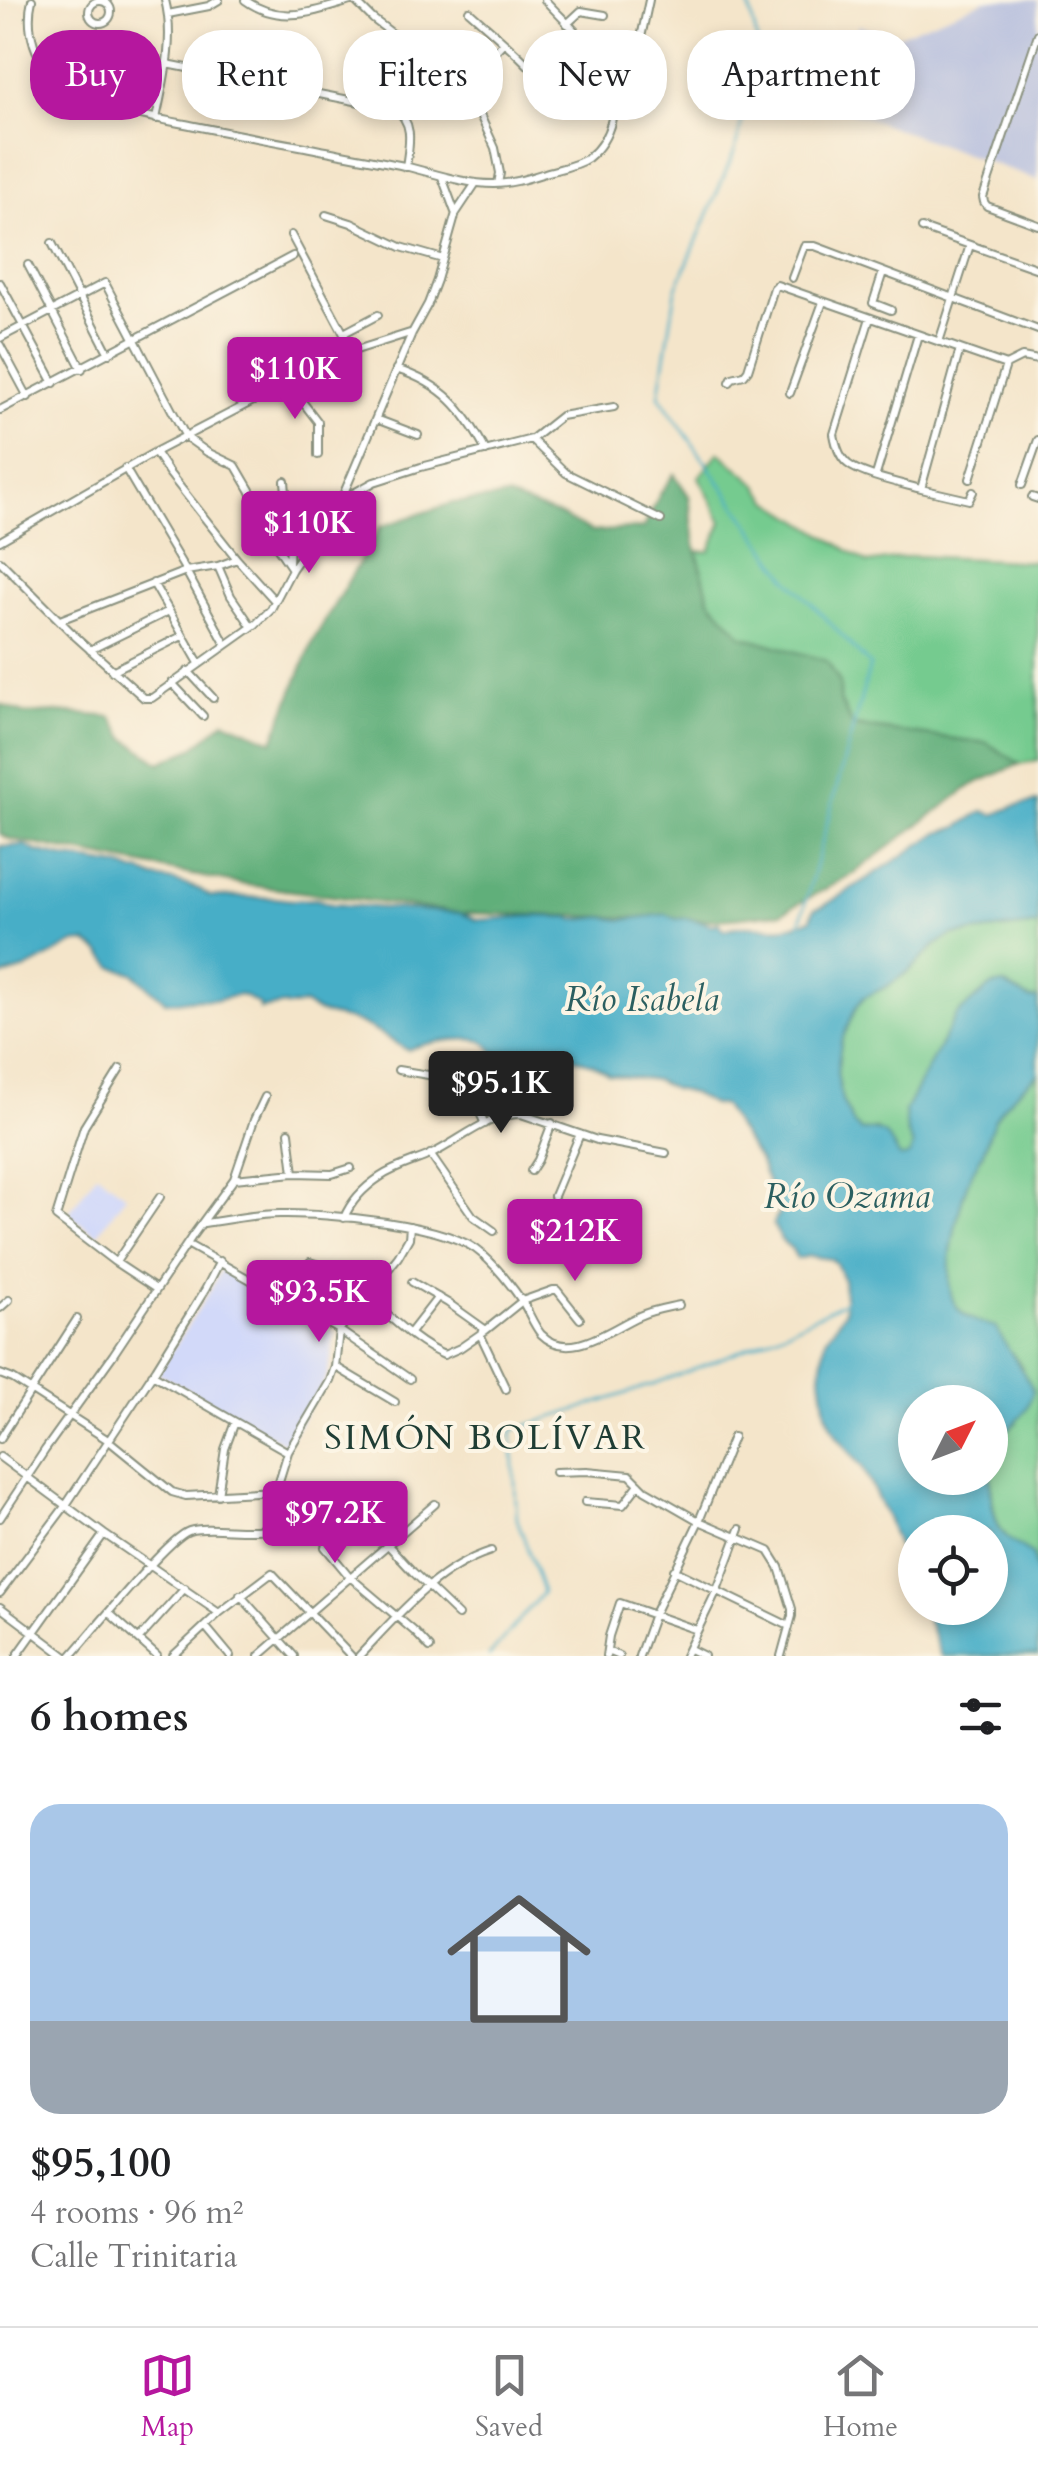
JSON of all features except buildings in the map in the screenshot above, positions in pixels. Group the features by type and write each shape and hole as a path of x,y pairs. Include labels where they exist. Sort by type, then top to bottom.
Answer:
{"street":[{"path":"30,34 32,0"},
{"path":"162,89 167,64 168,14 164,0"},
{"path":"168,14 209,6 219,0"},
{"path":"245,0 275,15 311,13 354,0 388,30"},
{"path":"545,0 573,30"},
{"path":"643,30 649,0"},
{"path":"568,24 581,10 605,16"},
{"path":"468,11 523,62"},
{"path":"1038,34 983,197 988,206 1038,225"},
{"path":"167,64 343,97"},
{"path":"162,119 476,183 498,184 584,161 608,134 612,120"},
{"path":"406,167 410,139 407,120"},
{"path":"482,120 495,148 498,184"},
{"path":"442,176 456,213"},
{"path":"0,561 144,698 152,698 252,627 270,609 291,567 342,500 396,369 428,304 456,213 476,183"},
{"path":"326,215 401,247 443,259"},
{"path":"922,228 1038,269"},
{"path":"291,235 354,351"},
{"path":"52,243 109,354"},
{"path":"792,278 801,251 808,245 1038,330"},
{"path":"939,342 970,245"},
{"path":"0,410 293,256"},
{"path":"28,266 82,369"},
{"path":"883,272 872,304 891,310"},
{"path":"0,283 54,383"},
{"path":"28,397 0,342 105,283 186,436 206,452 236,466 275,544 291,567"},
{"path":"730,382 748,370 777,285 1006,364 1022,357 1038,360"},
{"path":"790,393 822,302"},
{"path":"343,333 378,314"},
{"path":"870,318 834,434 836,448 847,464 876,476 969,500 973,492"},
{"path":"0,541 125,468 288,383 354,351 412,333"},
{"path":"876,476 918,334"},
{"path":"921,489 960,349"},
{"path":"970,480 1006,364"},
{"path":"396,369 433,384 454,401 486,451"},
{"path":"288,383 318,422 318,456"},
{"path":"342,500 374,482 532,440 561,416 614,407"},
{"path":"376,418 418,435"},
{"path":"532,440 566,472 661,520"},
{"path":"1022,485 1038,440"},
{"path":"155,452 237,559 275,601"},
{"path":"125,468 226,645"},
{"path":"284,481 291,567"},
{"path":"60,620 186,570 237,559"},
{"path":"218,566 231,596 252,627"},
{"path":"153,582 199,664"},
{"path":"90,650 168,611"},
{"path":"112,671 182,636"},
{"path":"188,671 212,698"},
{"path":"172,683 203,716"},
{"path":"120,1070 84,1127 56,1217 156,1289"},
{"path":"398,1070 466,1082 485,1124"},
{"path":"0,1518 234,1179 266,1097"},
{"path":"344,1218 355,1200 380,1177 510,1114 552,1123 596,1140 666,1153"},
{"path":"531,1171 552,1123"},
{"path":"290,1132 294,1172"},
{"path":"554,1196 580,1134"},
{"path":"430,1154 473,1216 494,1231"},
{"path":"234,1179 294,1172 332,1174 351,1168"},
{"path":"116,1262 160,1198"},
{"path":"204,1222 278,1214 344,1218 410,1226 471,1245 522,1302 546,1340 561,1344 584,1344 646,1313 679,1304"},
{"path":"0,1374 108,1440 172,1492 186,1496 276,1491 288,1452 330,1381 338,1330 405,1246 410,1226"},
{"path":"187,1244 338,1330 410,1379"},
{"path":"0,1594 66,1505 206,1290 220,1261"},
{"path":"290,1302 307,1264 315,1262 339,1276 439,1354 448,1354 522,1302 555,1290 580,1319"},
{"path":"412,1282 438,1296 483,1332 506,1389"},
{"path":"410,1332 438,1296"},
{"path":"0,1308 8,1300"},
{"path":"0,1439 78,1319"},
{"path":"335,1367 395,1402"},
{"path":"152,1374 288,1452"},
{"path":"218,1495 235,1422"},
{"path":"638,1656 733,1438"},
{"path":"0,1457 219,1613"},
{"path":"555,1472 630,1475 654,1496 699,1522 763,1547 774,1556 792,1609 782,1656"},
{"path":"585,1502 623,1504 639,1484"},
{"path":"259,1656 434,1504"},
{"path":"704,1656 687,1652 717,1590 740,1529"},
{"path":"0,1607 68,1656 177,1538 190,1530 268,1530"},
{"path":"17,1656 104,1534"},
{"path":"387,1544 458,1615"},
{"path":"324,1547 350,1577 430,1648"},
{"path":"359,1656 440,1576 491,1551"},
{"path":"674,1570 789,1626"},
{"path":"173,1656 219,1613 272,1573 351,1656"},
{"path":"139,1639 185,1588"},
{"path":"240,1596 294,1656"},
{"path":"618,1656 607,1654 608,1636 620,1602 697,1630"},
{"path":"109,1613 157,1656"},
{"path":"206,1626 230,1656"}],"shaded area":[{"path":"986,0 1038,0 1038,180 872,120 915,120 915,30 911,30"},
{"path":"97,1173 126,1195 97,1235 68,1214"},
{"path":"222,1267 334,1332 326,1379 287,1445 158,1373"}],"green space":[{"path":"719,452 756,483 770,501 868,563 914,556 1038,562 1038,760 1020,764 987,743 853,726 840,701 840,683 827,661 742,636 709,599 697,552 710,551 722,522 699,477"},
{"path":"674,474 689,496 695,544 709,599 742,636 827,661 840,683 840,701 853,726 987,743 1020,764 972,785 853,874 781,913 711,920 460,913 240,884 0,834 0,704 26,714 56,712 112,717 125,738 160,763 195,747 225,721 273,741 313,641 380,527 453,503 507,497 592,532 644,528"},
{"path":"1038,925 1038,999 1030,999 1003,984 921,1084 905,1111 913,1146 909,1155 900,1158 876,1129 861,1131 854,1125 842,1101 837,1073 841,1042 864,997 909,971 937,944 953,935"},
{"path":"1038,1074 1038,1589 1033,1555 1008,1538 1008,1515 995,1515 992,1495 1008,1495 1008,1430 1017,1422 1022,1367 996,1327 974,1321 960,1311 951,1295 949,1280 953,1242 970,1177 993,1123 1009,1100"}],"water":[{"path":"1038,802 1038,925 953,935 937,944 909,971 864,997 841,1042 837,1073 842,1101 854,1125 861,1131 882,1133 900,1157 906,1157 913,1146 905,1111 956,1015 992,986 1003,984 1030,999 1038,999 1038,1074 1009,1100 993,1123 961,1204 949,1280 956,1306 969,1318 996,1327 1033,1391 1024,1413 1008,1429 1008,1385 898,1385 898,1495 992,1495 995,1515 898,1515 898,1547 863,1468 837,1436 826,1412 821,1376 824,1349 826,1339 845,1311 843,1279 831,1259 797,1259 781,1240 773,1224 780,1212 779,1204 760,1162 722,1105 713,1105 655,1080 609,1074 574,1058 547,1056 535,1063 533,1070 509,1070 487,1044 477,1040 446,1041 407,1050 363,1025 304,1004 260,1009 260,1005 238,995 166,1002 133,973 113,967 86,942 75,943 26,969 0,977 0,846 25,845 36,851 120,866 199,889 210,896 316,899 331,904 460,913 477,920 532,916 622,920 666,914 676,919 718,923 725,930 741,926 786,927 811,919 814,909 936,834 958,827 983,811 994,815"},
{"path":"1008,1538 1033,1555 1038,1589 1038,1656 941,1656 929,1625 1008,1625"}],"waterway":[{"path":"748,0 759,49 735,150 676,290 659,396 788,579 870,665 800,923"},
{"path":"489,1656 543,1592 517,1519 512,1430 682,1373 765,1340 846,1301"}],"district":[{"name":"SIMÓN BOLÍVAR","path":"486,1437"}],"water label":[{"name":"Río Isabela","path":"642,999"},
{"name":"Río Ozama","path":"847,1196"}]}
